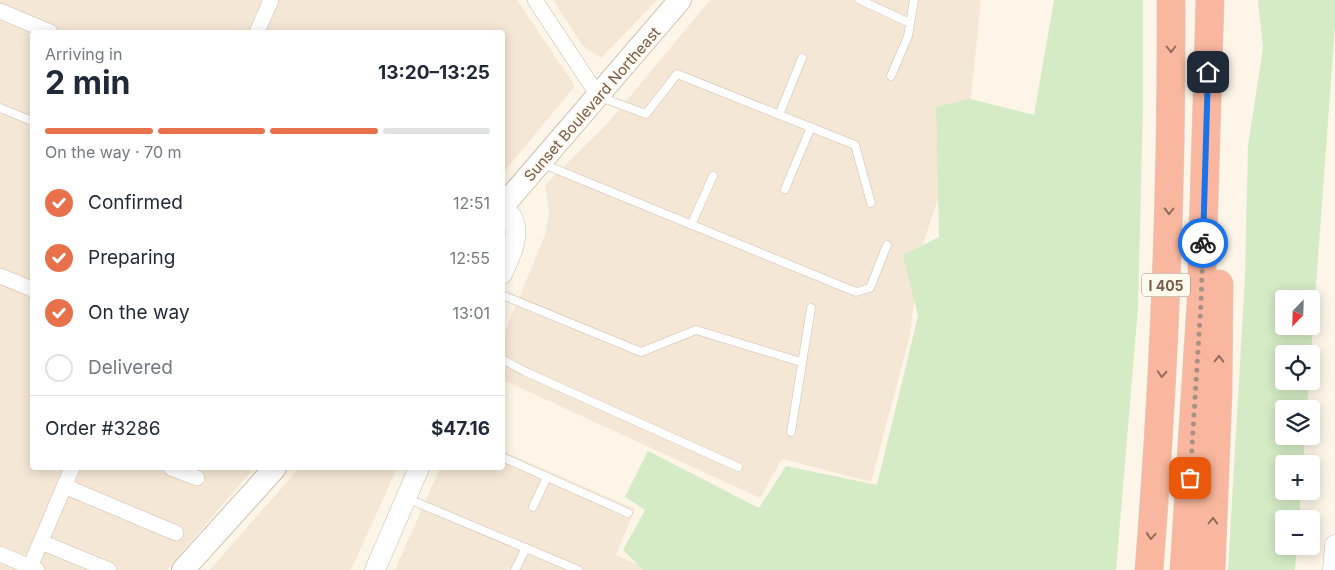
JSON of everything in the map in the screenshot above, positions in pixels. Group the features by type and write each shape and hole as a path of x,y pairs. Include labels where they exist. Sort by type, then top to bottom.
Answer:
{"highway":[{"name":"I 405","path":"1149,570 1158,459 1168,251 1171,0"},
{"name":"I 405","path":"1184,570 1201,303 1210,0"},
{"path":"1208,108 1219,278 1220,334 1211,570"}],"main road":[{"name":"Sunset Boulevard Northeast","path":"505,205 680,0"},
{"path":"184,570 273,470"}],"street":[{"path":"535,0 599,97"},
{"path":"258,30 267,1"},
{"path":"0,12 45,30"},
{"path":"505,211 511,216 516,228 513,250 505,267"},
{"path":"0,276 30,288"},
{"path":"0,554 34,568 41,542 71,470"},
{"path":"176,470 197,478"},
{"path":"375,570 418,470"},
{"path":"64,486 176,533"},
{"path":"41,542 109,570"}],"lane":[{"path":"860,0 910,23"},
{"path":"891,76 908,36 914,0"},
{"path":"779,115 802,58"},
{"path":"599,97 646,114 677,74 855,145 871,204"},
{"path":"0,108 30,120"},
{"path":"785,189 811,127"},
{"path":"541,164 856,292 870,288 887,245"},
{"path":"691,225 713,176"},
{"path":"505,296 641,352 696,330 801,362"},
{"path":"791,432 811,308"},
{"path":"505,361 526,372 738,467"},
{"path":"505,458 628,513"},
{"path":"533,507 547,477"},
{"path":"406,498 578,570"},
{"path":"515,570 526,548"}],"shaded area":[{"path":"0,0 517,0 575,86 505,171 505,30 30,30 30,470 252,470 167,570 0,570"},
{"path":"553,0 657,0 601,58 583,46"},
{"path":"710,0 981,0 969,116 949,165 920,253 910,335 871,482 782,459 760,498 505,381 505,332 545,235 549,213 545,185 607,124"},
{"path":"505,452 635,509 616,555 650,570 395,570 439,470 505,470"},
{"path":"297,470 396,470 351,570 210,570"}],"green space":[{"path":"1054,0 1143,0 1143,105 1138,307 1116,570 643,570 623,550 645,510 625,497 648,451 759,508 786,466 877,485 918,316 903,255 939,237 936,107 970,99 1034,115"},
{"path":"1258,0 1335,0 1335,26 1316,290 1275,290 1275,335 1312,335 1312,345 1275,345 1275,390 1308,390 1308,400 1275,400 1275,445 1304,445 1304,455 1275,455 1275,500 1300,500 1300,510 1275,510 1275,555 1296,555 1295,570 1228,570 1245,277 1248,146 1263,48"}],"way so far":[{"path":"1190,478 1203,243"}],"route":[{"path":"1203,243 1208,72"}]}
